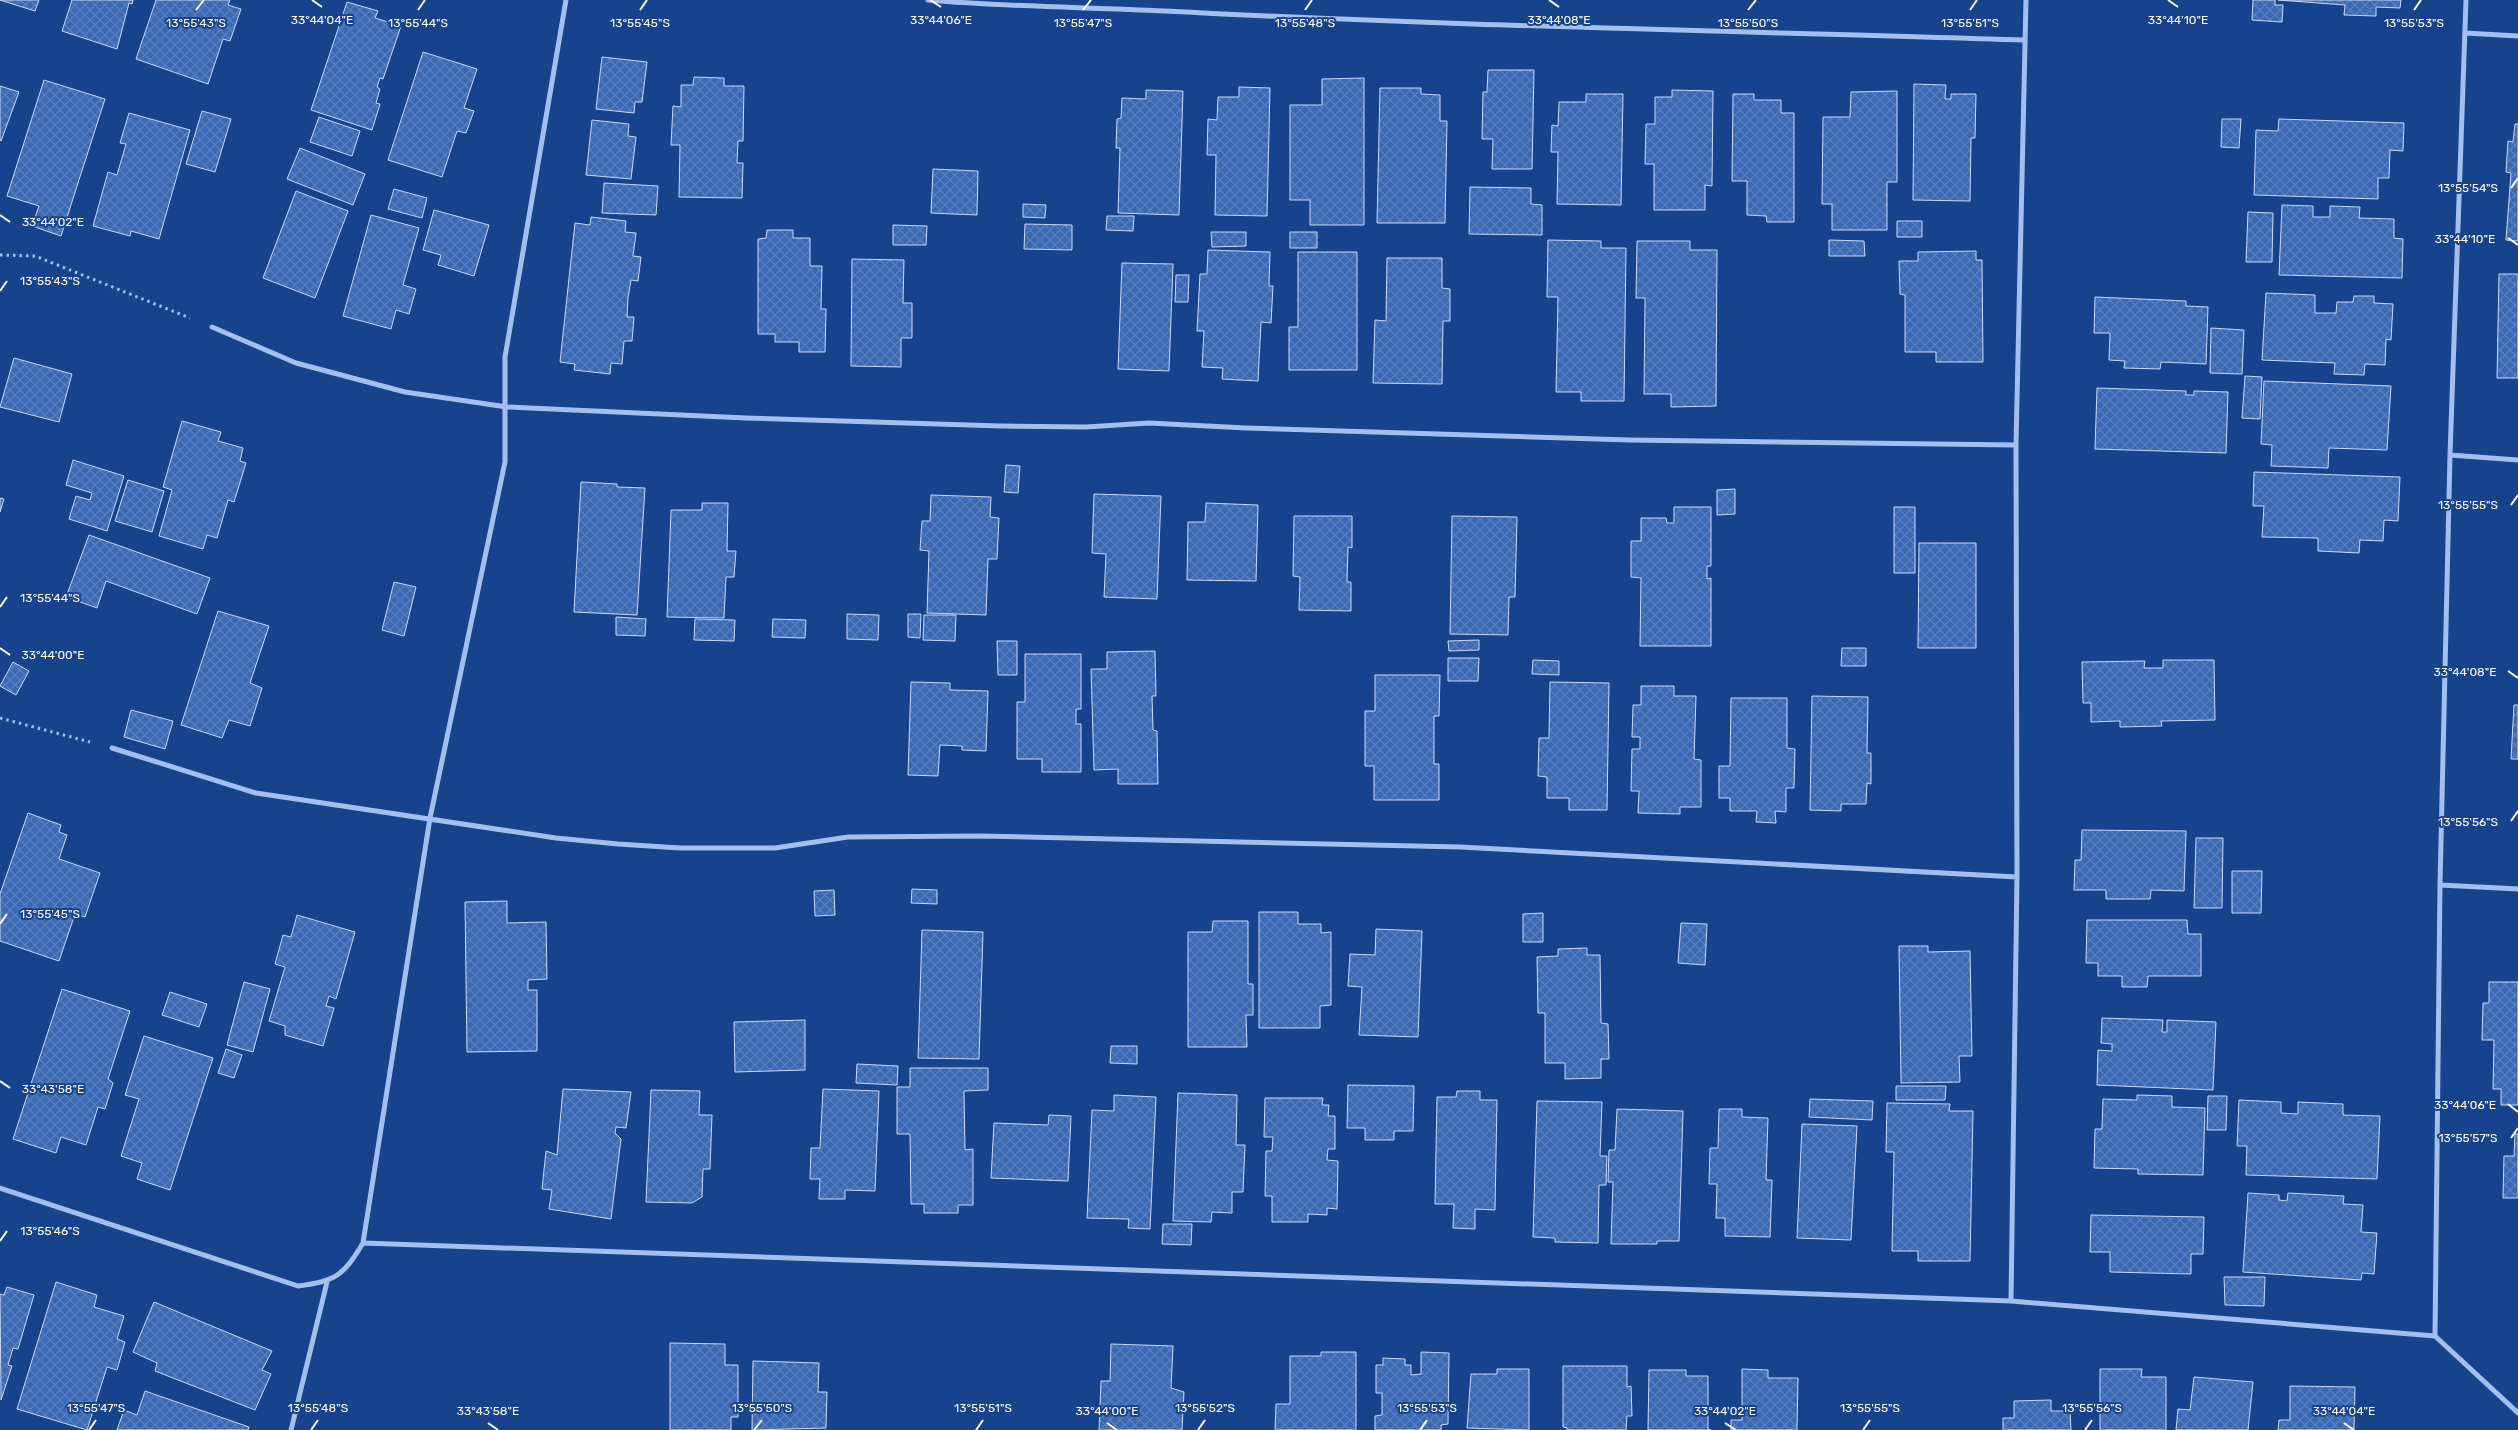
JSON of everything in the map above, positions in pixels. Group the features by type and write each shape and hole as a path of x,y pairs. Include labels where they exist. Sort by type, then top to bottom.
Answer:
{"street":[{"path":"0,1188 298,1286 327,1282 350,1265 363,1243 430,818 505,462 507,407 505,357 566,0"},
{"path":"928,0 993,6 1066,6 1266,16 2025,40"},
{"path":"2011,1301 2017,877 2016,445 2026,0"},
{"path":"2435,1336 2440,885 2450,455 2466,0"},
{"path":"2466,33 2518,36"},
{"path":"212,327 296,363 405,392 507,407 746,418 1001,426 1086,427 1149,423 1256,429 1609,440 2016,445"},
{"path":"2450,455 2518,460"},
{"path":"112,748 256,793 556,838 680,848 775,848 848,837 980,836 1450,846 2017,877"},
{"path":"2440,885 2518,889"},
{"path":"363,1243 2011,1301 2435,1336 2518,1413"},
{"path":"291,1430 327,1282"}],"path":[{"path":"0,255 35,256 212,327"},
{"path":"0,718 112,748"}],"building":[{"path":"0,0 39,0 35,11"},
{"path":"72,0 133,0 132,4 129,3 117,49 62,31"},
{"path":"156,0 230,0 228,5 241,9 230,41 223,39 208,84 136,59"},
{"path":"2253,0 2275,0 2275,5 2283,5 2282,22 2252,20"},
{"path":"2278,0 2401,0 2400,8 2376,7 2376,16 2344,15 2345,5"},
{"path":"347,2 378,11 375,18 401,26 383,79 380,78 377,87 380,89 376,103 380,104 372,130 311,110"},
{"path":"423,52 477,69 464,108 474,111 466,133 457,131 442,177 388,160"},
{"path":"602,57 647,62 642,102 635,102 634,113 596,109"},
{"path":"1488,70 1534,70 1532,169 1492,169 1493,139 1482,139 1483,92 1487,92"},
{"path":"694,77 724,78 724,86 744,86 743,141 738,141 737,163 743,163 742,198 679,197 680,145 671,145 673,106 681,107 681,85 693,85"},
{"path":"1364,78 1364,225 1310,225 1310,200 1290,200 1290,105 1322,105 1322,79"},
{"path":"44,80 105,99 61,236 32,226 39,206 7,196"},
{"path":"1914,84 1946,85 1945,99 1951,99 1951,94 1976,94 1975,138 1971,138 1970,201 1913,200"},
{"path":"0,86 19,92 1,141 0,140"},
{"path":"1239,87 1270,88 1267,216 1215,215 1216,155 1207,155 1208,119 1217,120 1218,97 1239,97"},
{"path":"1380,88 1421,88 1421,94 1440,95 1440,121 1447,121 1445,223 1377,223"},
{"path":"1146,90 1183,91 1179,215 1118,213 1120,148 1116,148 1117,119 1121,118 1122,98 1146,99"},
{"path":"1672,90 1713,91 1712,186 1705,185 1705,210 1654,210 1654,164 1645,164 1646,124 1655,124 1655,97 1672,97"},
{"path":"1897,91 1897,182 1887,182 1887,230 1832,230 1832,204 1822,204 1823,117 1850,117 1851,92"},
{"path":"1586,94 1623,94 1621,205 1557,204 1558,152 1551,152 1552,125 1558,126 1559,102 1586,102"},
{"path":"1733,94 1754,94 1754,100 1781,100 1781,113 1794,113 1794,222 1767,222 1766,216 1747,215 1747,181 1732,181"},
{"path":"202,111 231,119 215,172 186,164"},
{"path":"129,113 190,130 159,239 131,231 130,236 93,226 108,172 117,175 126,144 120,143"},
{"path":"319,117 360,131 352,156 310,142"},
{"path":"2222,119 2241,119 2239,148 2221,147"},
{"path":"2279,119 2404,123 2403,151 2390,150 2389,178 2378,178 2378,199 2254,195 2256,130 2278,131"},
{"path":"592,120 629,124 628,136 636,137 631,179 586,175"},
{"path":"2515,124 2518,124 2518,241 2506,240 2511,173 2506,172 2508,141 2513,142"},
{"path":"300,148 365,174 353,205 287,179"},
{"path":"933,169 978,171 977,215 931,213"},
{"path":"604,183 658,186 656,215 602,213"},
{"path":"1470,187 1531,188 1531,204 1542,205 1542,235 1469,234"},
{"path":"394,189 427,198 422,218 388,209"},
{"path":"296,191 348,211 315,298 263,278"},
{"path":"1023,204 1046,205 1045,218 1023,217"},
{"path":"2282,205 2313,206 2313,217 2330,217 2330,206 2360,207 2359,218 2394,219 2394,238 2403,239 2402,278 2279,275"},
{"path":"434,210 489,225 474,276 438,265 441,255 423,250"},
{"path":"2248,212 2273,213 2272,262 2246,262"},
{"path":"371,215 419,228 403,285 416,289 409,314 396,310 391,329 343,316"},
{"path":"1107,216 1134,216 1133,231 1106,230"},
{"path":"591,217 626,221 625,232 636,233 633,256 641,257 638,281 631,280 628,298 627,317 634,317 632,341 624,341 622,364 611,363 610,374 574,370 575,364 560,362 575,223 590,225"},
{"path":"1897,221 1922,221 1922,237 1897,237"},
{"path":"1025,224 1072,225 1072,250 1024,249"},
{"path":"893,225 927,226 926,245 893,245"},
{"path":"767,230 793,230 793,238 810,238 810,266 822,266 821,309 826,309 825,352 799,352 799,342 775,342 775,334 758,334 758,239 766,238"},
{"path":"1211,232 1246,232 1246,246 1212,247"},
{"path":"1290,232 1317,232 1317,248 1290,248"},
{"path":"1548,240 1601,241 1601,248 1626,248 1624,401 1581,401 1581,392 1556,392 1558,297 1547,297"},
{"path":"1829,240 1864,241 1865,256 1829,256"},
{"path":"1637,241 1690,241 1690,250 1717,250 1716,406 1671,407 1671,394 1644,394 1645,298 1636,298"},
{"path":"1208,250 1270,252 1269,286 1273,286 1271,323 1261,322 1258,381 1222,379 1223,368 1202,367 1204,331 1197,331 1200,274 1207,274"},
{"path":"1976,251 1976,260 1982,260 1983,362 1936,362 1936,352 1905,352 1905,295 1900,294 1899,261 1918,261 1918,252"},
{"path":"1298,252 1357,252 1357,370 1289,370 1289,327 1298,327"},
{"path":"1387,258 1442,258 1442,288 1450,289 1450,321 1443,321 1442,384 1373,383 1375,320 1386,321"},
{"path":"852,259 904,260 903,303 912,303 912,338 901,338 901,367 851,366"},
{"path":"1122,263 1173,264 1169,371 1118,369"},
{"path":"2499,274 2518,274 2518,378 2497,378"},
{"path":"1176,275 1189,275 1188,302 1175,302"},
{"path":"2266,293 2315,295 2315,313 2336,313 2337,302 2353,302 2354,296 2374,296 2374,303 2393,304 2391,340 2386,339 2385,365 2365,364 2364,375 2334,374 2335,363 2262,360"},
{"path":"2095,297 2186,301 2186,306 2208,307 2206,364 2161,362 2160,369 2124,368 2125,361 2109,360 2110,333 2094,333"},
{"path":"2211,328 2244,330 2242,374 2210,373"},
{"path":"14,358 72,374 59,422 0,407"},
{"path":"2245,376 2262,377 2260,419 2242,418"},
{"path":"2264,381 2391,386 2387,450 2329,448 2328,468 2271,466 2272,445 2261,444"},
{"path":"2097,388 2186,391 2186,395 2194,395 2194,391 2228,392 2226,453 2095,449"},
{"path":"182,421 221,432 218,441 243,448 240,461 246,463 234,502 228,500 217,538 207,535 203,549 159,536 172,490 163,487"},
{"path":"73,460 124,476 107,531 69,519 76,496 90,500 92,493 66,485"},
{"path":"1006,465 1020,466 1018,493 1004,492"},
{"path":"2254,472 2400,477 2398,521 2384,520 2383,541 2360,540 2359,553 2318,551 2318,538 2262,537 2264,506 2253,506"},
{"path":"128,480 164,491 152,532 115,521"},
{"path":"581,482 617,484 617,487 645,488 637,615 574,612"},
{"path":"1735,489 1735,514 1717,515 1717,490"},
{"path":"1094,494 1161,496 1157,599 1104,597 1106,554 1092,553"},
{"path":"931,495 991,497 990,517 999,518 997,559 988,559 986,615 927,613 929,551 920,550 922,521 930,521"},
{"path":"0,498 4,499 0,512"},
{"path":"702,503 728,503 727,551 736,551 734,577 726,577 724,618 667,617 671,510 702,510"},
{"path":"1206,503 1258,505 1256,581 1187,580 1188,522 1205,522"},
{"path":"1674,507 1711,507 1711,566 1707,566 1707,579 1711,578 1711,646 1640,646 1641,578 1631,577 1631,541 1641,541 1641,518 1666,518 1667,523 1674,523"},
{"path":"1894,507 1915,507 1915,573 1894,573"},
{"path":"1294,516 1352,516 1352,548 1348,547 1347,582 1351,582 1351,611 1299,610 1300,577 1293,576"},
{"path":"1452,516 1517,517 1515,597 1509,597 1508,635 1450,634"},
{"path":"89,535 210,578 197,614 106,581 97,608 66,597"},
{"path":"1919,543 1976,543 1976,648 1918,648"},
{"path":"394,582 416,587 404,636 382,630"},
{"path":"218,611 269,626 250,683 262,688 250,726 229,720 222,738 181,725"},
{"path":"847,614 879,615 878,640 847,639"},
{"path":"908,614 921,614 920,638 908,637"},
{"path":"924,615 956,615 955,641 923,640"},
{"path":"616,617 646,619 645,636 616,635"},
{"path":"695,619 735,620 734,641 694,640"},
{"path":"773,619 806,620 805,638 772,637"},
{"path":"1479,640 1479,650 1449,651 1448,641"},
{"path":"997,641 1017,641 1017,675 998,675"},
{"path":"1842,648 1866,648 1866,666 1841,666"},
{"path":"1155,651 1156,696 1152,696 1153,730 1157,731 1158,784 1118,784 1118,769 1094,770 1091,669 1107,669 1107,652"},
{"path":"1025,654 1081,654 1081,709 1076,709 1076,724 1081,724 1081,772 1042,772 1042,759 1017,759 1017,702 1025,702"},
{"path":"1448,658 1479,658 1478,681 1448,681"},
{"path":"1533,660 1559,661 1559,675 1532,674"},
{"path":"2163,660 2214,660 2215,720 2161,721 2162,726 2120,727 2120,721 2091,722 2091,703 2083,703 2082,662 2145,661 2144,668 2163,668"},
{"path":"13,662 29,671 16,695 0,686"},
{"path":"1375,675 1440,675 1439,716 1434,716 1434,764 1439,764 1439,800 1374,800 1374,766 1365,766 1365,711 1375,711"},
{"path":"911,682 950,683 950,690 988,691 986,751 962,750 962,746 940,745 938,776 908,775"},
{"path":"1550,682 1609,683 1607,810 1569,810 1569,798 1547,798 1547,777 1538,776 1539,738 1549,738"},
{"path":"1641,686 1674,686 1674,696 1696,696 1694,759 1701,760 1701,807 1680,807 1680,814 1638,813 1639,791 1631,791 1632,749 1640,749 1640,737 1632,737 1633,705 1641,705"},
{"path":"1812,696 1868,697 1867,753 1871,753 1871,784 1867,783 1866,804 1841,804 1841,811 1810,810"},
{"path":"1731,698 1787,698 1787,748 1795,749 1794,788 1786,788 1786,812 1775,811 1776,823 1756,822 1757,811 1730,811 1730,798 1719,798 1719,766 1730,766"},
{"path":"2514,705 2518,705 2518,759 2511,759"},
{"path":"131,710 173,721 165,749 124,737"},
{"path":"28,813 61,825 59,832 67,835 59,859 100,873 85,917 75,914 59,961 0,941 0,894"},
{"path":"2082,830 2186,831 2184,891 2151,890 2150,899 2106,899 2106,890 2074,890 2075,860 2081,860"},
{"path":"2196,838 2223,838 2222,908 2194,908"},
{"path":"2232,871 2262,871 2261,913 2232,913"},
{"path":"912,889 937,890 937,904 911,903"},
{"path":"834,890 835,915 815,916 814,891"},
{"path":"507,901 507,923 546,922 547,979 528,980 528,990 537,990 537,1051 467,1052 465,902"},
{"path":"1259,912 1298,912 1298,924 1321,924 1321,933 1331,932 1331,1005 1320,1006 1320,1028 1259,1028"},
{"path":"1543,913 1543,942 1523,942 1523,914"},
{"path":"297,915 355,932 336,999 329,996 326,1006 334,1008 323,1046 285,1035 285,1026 269,1021 285,967 275,964 283,935 291,937"},
{"path":"2087,920 2187,920 2188,934 2201,934 2201,976 2148,976 2147,987 2122,987 2122,976 2098,976 2098,963 2086,963"},
{"path":"1213,921 1248,921 1248,984 1253,984 1253,1015 1246,1015 1247,1047 1188,1047 1188,932 1212,932"},
{"path":"1681,923 1707,924 1705,965 1678,963"},
{"path":"1376,929 1422,931 1418,1037 1359,1035 1362,987 1348,986 1350,954 1375,955"},
{"path":"922,930 983,932 979,1059 918,1058"},
{"path":"1899,946 1928,946 1928,952 1970,951 1972,1056 1959,1056 1960,1082 1901,1083"},
{"path":"1587,948 1587,955 1600,955 1601,1023 1608,1024 1609,1059 1601,1059 1601,1078 1565,1079 1565,1063 1545,1063 1545,1013 1538,1013 1537,957 1558,956 1558,949"},
{"path":"244,982 270,989 253,1052 227,1045"},
{"path":"2489,982 2518,982 2518,1105 2501,1105 2501,1089 2493,1089 2494,1040 2482,1040 2483,1003 2489,1003"},
{"path":"62,989 130,1011 108,1079 113,1083 105,1109 98,1107 86,1145 61,1137 56,1153 13,1139"},
{"path":"170,992 207,1004 199,1027 162,1015"},
{"path":"2102,1018 2163,1020 2162,1032 2167,1032 2167,1020 2216,1022 2213,1090 2097,1085 2098,1050 2112,1051 2112,1044 2101,1043"},
{"path":"805,1020 805,1070 735,1072 734,1022"},
{"path":"144,1036 213,1058 170,1190 137,1179 142,1163 121,1156 139,1099 125,1095"},
{"path":"1111,1046 1137,1046 1137,1064 1110,1063"},
{"path":"226,1049 242,1055 234,1078 218,1073"},
{"path":"857,1064 898,1066 897,1085 856,1083"},
{"path":"910,1068 988,1068 988,1090 964,1091 965,1150 973,1149 973,1205 958,1205 958,1213 924,1213 924,1204 911,1204 910,1134 897,1134 897,1087 910,1087"},
{"path":"1348,1085 1414,1086 1413,1131 1394,1131 1394,1140 1365,1140 1365,1128 1347,1128"},
{"path":"1896,1086 1946,1086 1945,1100 1896,1100"},
{"path":"563,1089 631,1092 626,1128 616,1127 615,1133 621,1139 611,1219 549,1209 552,1190 542,1189 546,1151 557,1155"},
{"path":"823,1089 879,1091 875,1191 845,1190 845,1199 819,1199 820,1179 810,1179 811,1148 820,1148"},
{"path":"651,1090 700,1091 699,1115 712,1115 710,1169 703,1169 702,1197 692,1203 646,1202"},
{"path":"1457,1091 1480,1091 1480,1100 1497,1100 1495,1210 1475,1209 1475,1229 1453,1228 1454,1204 1435,1204 1437,1097 1456,1097"},
{"path":"1178,1093 1237,1095 1236,1145 1245,1145 1243,1192 1232,1192 1232,1213 1212,1212 1211,1222 1173,1221"},
{"path":"1114,1095 1156,1097 1150,1229 1128,1228 1129,1219 1087,1218 1092,1110 1114,1111"},
{"path":"2137,1095 2172,1096 2172,1107 2205,1108 2203,1175 2138,1174 2138,1169 2094,1168 2095,1129 2102,1129 2103,1099 2137,1100"},
{"path":"2208,1096 2227,1096 2226,1130 2207,1130"},
{"path":"1265,1098 1323,1098 1322,1105 1329,1105 1328,1116 1335,1116 1335,1149 1328,1149 1327,1160 1338,1161 1337,1209 1327,1208 1327,1215 1308,1214 1308,1222 1272,1222 1272,1196 1265,1196 1266,1151 1272,1151 1273,1137 1264,1137"},
{"path":"1810,1099 1873,1101 1872,1120 1809,1117"},
{"path":"2239,1100 2281,1102 2281,1113 2298,1114 2298,1102 2343,1104 2343,1115 2380,1116 2377,1179 2246,1175 2247,1146 2237,1146"},
{"path":"1537,1101 1602,1102 1600,1156 1607,1156 1606,1185 1599,1185 1598,1243 1555,1242 1555,1238 1533,1237"},
{"path":"1887,1103 1950,1104 1949,1111 1973,1111 1970,1261 1918,1261 1918,1251 1892,1251 1894,1152 1886,1152"},
{"path":"1617,1109 1683,1111 1679,1241 1657,1241 1657,1244 1611,1244 1613,1182 1608,1182 1609,1150 1615,1150"},
{"path":"1719,1109 1742,1109 1742,1117 1768,1118 1766,1180 1772,1180 1770,1237 1725,1236 1725,1218 1716,1218 1717,1184 1709,1184 1710,1148 1718,1148"},
{"path":"1049,1115 1071,1116 1068,1181 991,1178 994,1123 1048,1125"},
{"path":"1802,1124 1857,1126 1851,1240 1797,1238"},
{"path":"2515,1134 2518,1134 2518,1198 2503,1198 2504,1156 2514,1156"},
{"path":"2248,1193 2279,1195 2279,1200 2287,1201 2288,1193 2344,1196 2343,1204 2363,1205 2361,1232 2377,1233 2374,1274 2362,1273 2361,1280 2243,1272"},
{"path":"2091,1215 2204,1217 2203,1254 2191,1254 2191,1274 2110,1272 2110,1252 2090,1252"},
{"path":"1163,1224 1192,1224 1191,1245 1162,1244"},
{"path":"2224,1277 2265,1277 2264,1306 2225,1305"},
{"path":"56,1282 97,1295 94,1307 124,1316 117,1339 125,1342 117,1370 107,1367 87,1430 17,1409"},
{"path":"7,1287 34,1295 18,1349 13,1348 8,1365 12,1366 1,1400 0,1294 4,1295"},
{"path":"154,1302 272,1351 262,1370 271,1374 255,1410 155,1371 157,1363 133,1352"},
{"path":"670,1343 725,1344 725,1365 738,1365 738,1417 731,1417 731,1430 670,1430"},
{"path":"1111,1344 1173,1346 1171,1388 1184,1392 1182,1430 1099,1430 1101,1381 1110,1381"},
{"path":"1321,1352 1356,1352 1356,1430 1275,1430 1276,1404 1290,1404 1290,1356 1321,1356"},
{"path":"1421,1352 1449,1353 1448,1424 1441,1425 1441,1430 1375,1430 1375,1416 1382,1415 1382,1393 1376,1393 1376,1365 1383,1365 1383,1358 1405,1359 1405,1365 1411,1365 1411,1375 1421,1374"},
{"path":"753,1361 819,1363 818,1392 827,1392 826,1428 752,1430"},
{"path":"1563,1366 1627,1366 1627,1387 1631,1386 1632,1416 1627,1416 1626,1430 1567,1430 1567,1428 1563,1427"},
{"path":"1497,1369 1529,1369 1529,1430 1467,1428 1471,1374 1497,1374"},
{"path":"1742,1369 1768,1370 1768,1378 1798,1378 1797,1430 1731,1430 1731,1420 1742,1420"},
{"path":"2100,1369 2142,1369 2141,1377 2166,1377 2166,1430 2100,1430"},
{"path":"1649,1370 1686,1370 1686,1376 1708,1376 1708,1429 1711,1430 1648,1430"},
{"path":"2194,1377 2253,1382 2248,1430 2176,1430 2178,1409 2190,1410"},
{"path":"2290,1386 2355,1387 2354,1430 2278,1430 2279,1420 2290,1420"},
{"path":"145,1391 249,1427 248,1430 117,1430 124,1410 137,1415"},
{"path":"2051,1400 2051,1411 2070,1411 2071,1430 2003,1430 2003,1418 2014,1418 2014,1401"}]}
